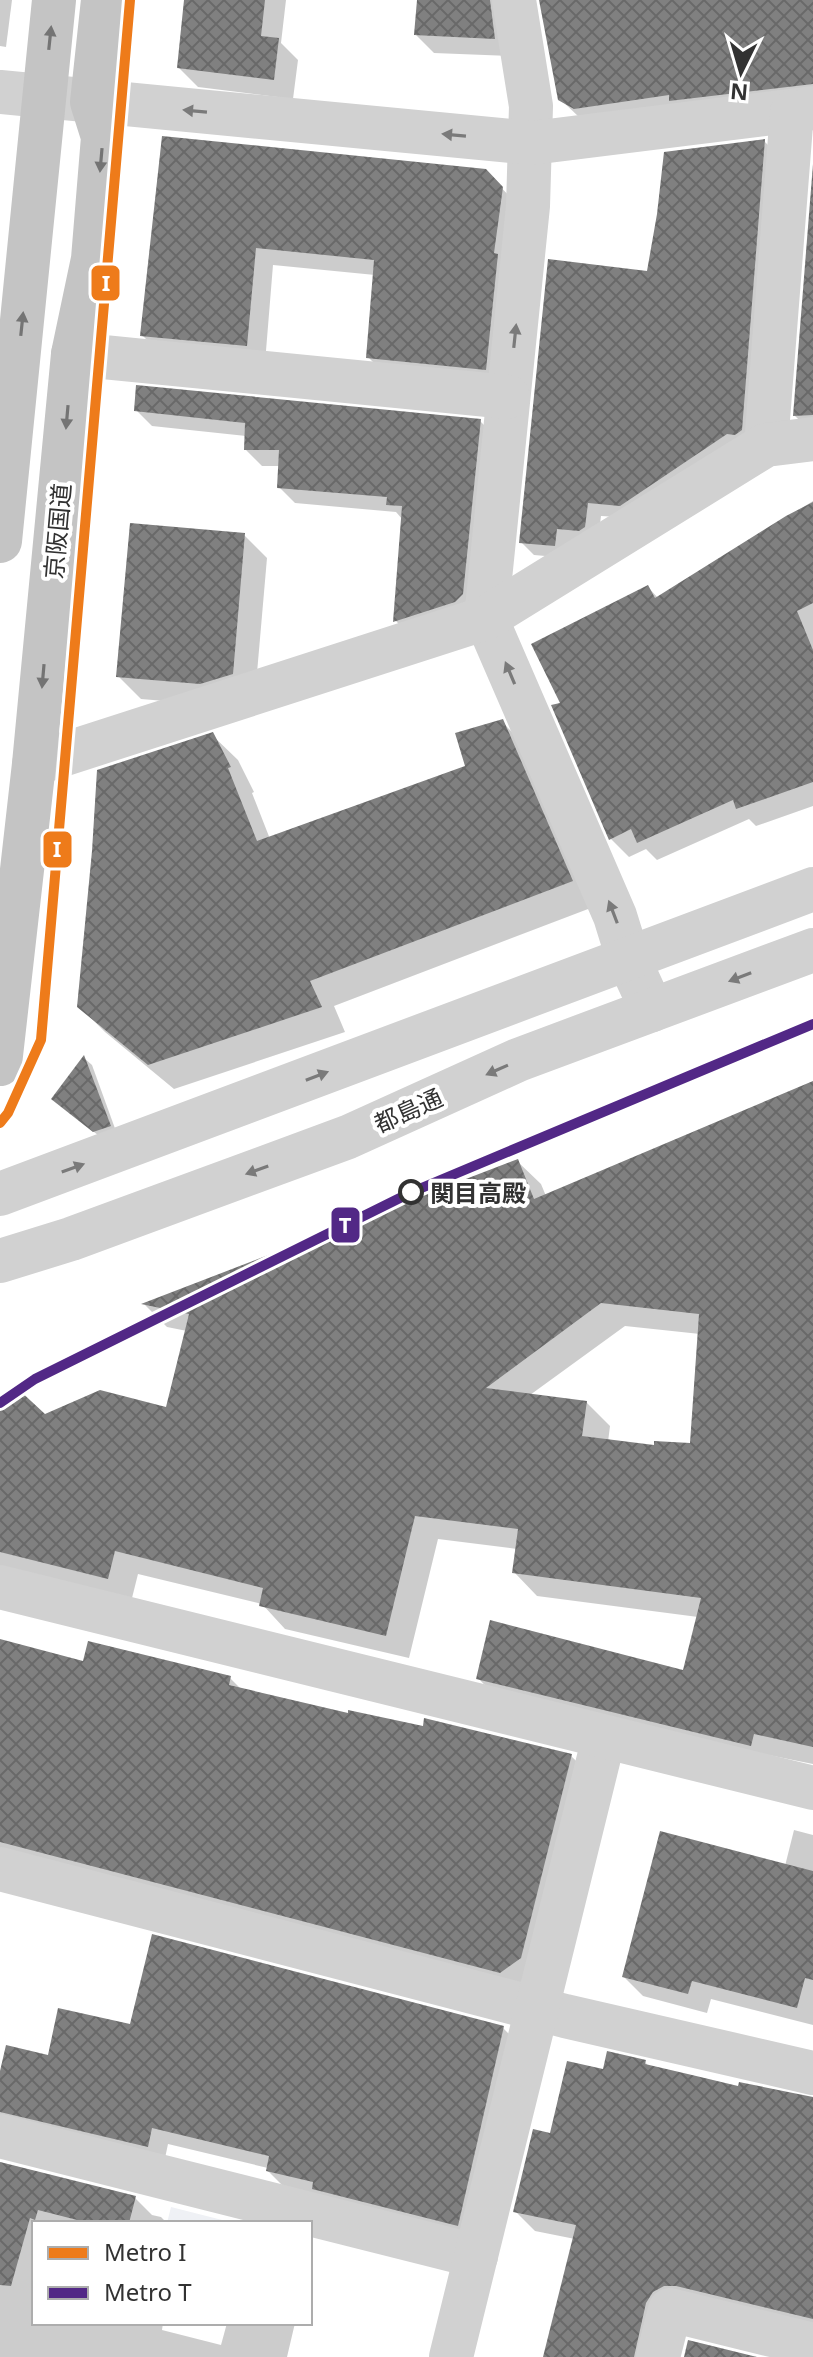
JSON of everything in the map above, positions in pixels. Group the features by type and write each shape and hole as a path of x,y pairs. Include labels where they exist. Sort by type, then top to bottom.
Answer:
{"highway":[{"path":"0,541 54,0"},
{"name":"京阪国道","path":"0,1064 34,764 73,354 93,259 103,137 92,102 103,0"}],"street":[{"path":"514,0 531,106 532,143 486,618 615,916 628,958 652,1010"},
{"path":"0,92 532,143 803,110 766,445"},
{"path":"73,354 508,397"},
{"path":"34,764 486,618 766,445 813,439"},
{"path":"0,1194 813,889"},
{"name":"都島通","path":"0,1261 71,1239 348,1137 518,1060 813,950"},
{"path":"0,1587 813,1788"},
{"path":"451,2357 604,1737"},
{"path":"0,1869 536,2008 813,2073"},
{"path":"0,2136 476,2256"},
{"path":"658,2357 670,2310 813,2345"}],"shaded area":[{"path":"171,2207 226,2221 168,2221"}],"building":[{"path":"184,0 265,0 261,36 279,38 274,80 177,68"},
{"path":"417,0 490,0 495,39 414,35"},
{"path":"539,0 813,0 813,84 669,101 669,95 574,109 558,100"},
{"path":"162,136 486,169 503,187 494,253 498,254 486,370 366,358 374,260 256,248 247,346 140,336"},
{"path":"765,139 742,430 735,435 727,434 620,506 588,503 585,527 579,531 557,529 555,546 519,543 548,259 647,271 664,152"},
{"path":"813,164 813,415 793,416"},
{"path":"136,385 481,419 463,594 455,602 393,622 402,506 386,505 387,497 277,488 279,450 244,450 245,423 134,411"},
{"path":"813,502 813,603 797,611 813,650 813,782 736,809 733,800 637,843 631,829 609,840 551,705 560,703 531,644 648,585 655,598"},
{"path":"130,523 245,533 233,674 200,684 116,677"},
{"path":"503,719 573,881 310,981 322,1007 148,1065 77,1007 97,770 213,732 231,767 228,768 257,841 465,766 455,733"},
{"path":"84,1055 111,1126 93,1132 51,1099"},
{"path":"813,1081 813,1747 754,1734 751,1746 476,1679 490,1620 683,1670 701,1598 512,1573 518,1529 415,1516 386,1636 259,1606 263,1588 115,1551 108,1579 0,1552 0,1407 17,1388 45,1414 100,1390 166,1407 189,1314 141,1304 518,1159 534,1199","holes":["601,1303 699,1314 690,1443 654,1441 654,1445 582,1436 587,1401 486,1388"]},
{"path":"0,1639 83,1661 88,1641 231,1676 229,1685 348,1713 348,1710 423,1726 424,1718 572,1754 521,1958 500,1973 0,1842"},
{"path":"660,1831 813,1871 813,1980 805,1978 797,2008 692,1981 688,1994 622,1977"},
{"path":"152,1934 504,2026 458,2226 312,2189 313,2182 266,2171 269,2156 152,2128 148,2147 0,2112 0,2071 6,2045 48,2055 58,2008 130,2024"},
{"path":"607,2051 646,2060 645,2064 738,2086 739,2082 813,2097 813,2319 676,2286 664,2286 653,2292 646,2303 634,2357 543,2357 576,2225 513,2212 533,2129 550,2133 567,2061 603,2069"},
{"path":"0,2162 136,2196 130,2221 81,2221 38,2210 35,2220 30,2218 11,2286 0,2285"},
{"path":"688,2340 757,2357 684,2357"}],"metro line":[{"name":"I","path":"0,1123 8,1113 41,1040 130,0"},
{"name":"T","path":"0,1403 35,1379 412,1192 813,1024"}],"place":[{"name":"関目高殿","path":"411,1192"}]}
